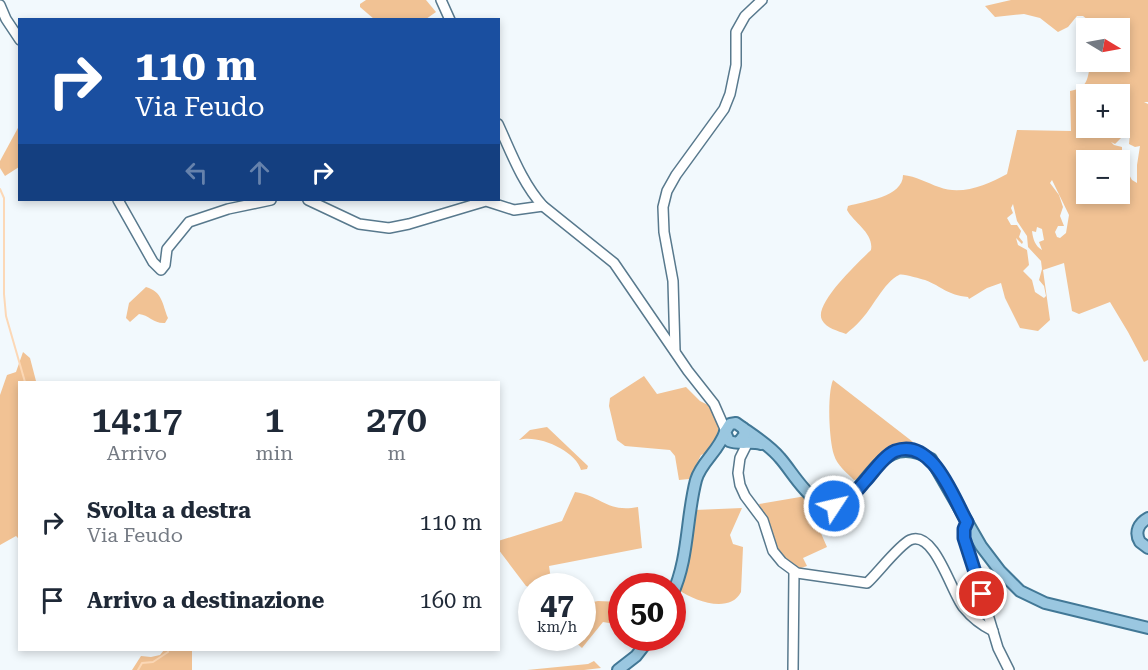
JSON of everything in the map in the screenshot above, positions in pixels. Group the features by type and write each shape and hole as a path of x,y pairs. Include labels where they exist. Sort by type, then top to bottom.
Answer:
{"main road":[{"path":"680,573 696,481 720,446 730,424 740,425 780,458 812,497 828,505 839,504 848,499 881,463 895,452 908,450 919,452 931,459 967,522 1000,571 1020,591 1045,603 1148,628"},
{"path":"711,457 739,442 745,434 740,425"},
{"path":"725,431 726,439 767,446"},
{"path":"1148,518 1139,525 1137,531 1140,542 1148,548"},
{"path":"618,670 640,651"}],"street":[{"path":"441,0 449,18"},
{"path":"675,351 673,281 663,220 667,190 724,109 730,94 736,65 736,32 745,16 762,0"},
{"path":"0,5 18,37"},
{"path":"500,128 524,181 543,206 614,263 714,404 725,431"},
{"path":"119,201 153,262 161,270 165,265 167,249 189,222 228,209 266,201"},
{"path":"310,201 359,224 388,228 486,201 514,210 543,206"},
{"path":"714,404 740,425"},
{"path":"739,442 740,485 745,496 763,520 773,551 794,572 815,577 867,583 902,546 910,540 917,539 932,548 963,608 993,632"},
{"path":"967,522 964,538 998,648 1009,670"},
{"path":"793,670 794,572"}],"shaded area":[{"path":"366,0 426,0 436,12 427,18 373,18 360,7 360,4"},
{"path":"1011,0 1148,0 1148,102 1144,102 1148,104 1148,360 1144,362 1110,302 1079,314 1072,311 1064,263 1043,270 1050,320 1038,331 1020,328 1005,298 1001,283 969,299 950,293 925,280 907,275 899,275 888,283 865,316 846,334 829,327 822,320 821,313 824,304 831,294 871,250 870,238 850,215 847,210 848,206 890,193 897,188 903,175 947,189 965,190 1007,174 1017,130 1071,131 1070,91 1076,90 1076,138 1121,138 1115,144 1111,142 1114,145 1122,147 1122,150 1076,150 1076,204 1130,204 1130,176 1137,183 1140,146 1135,147 1129,144 1130,84 1084,84 1089,72 1130,72 1130,18 1077,16 1068,27 1058,32 1040,18 1024,14 995,17 985,6","holes":["1052,180 1069,215 1066,233 1060,238 1055,232 1058,226 1064,226 1060,216 1063,207 1059,195 1050,183","1013,204 1017,221 1027,236 1028,247 1041,261 1042,269 1039,280 1044,286 1046,296 1044,298 1035,292 1032,280 1023,271 1029,265 1027,250 1018,245 1016,238 1022,244 1023,242 1019,237 1021,231 1017,225 1011,225 1007,218 1013,213 1011,208","1037,227 1042,229 1044,240 1039,242 1042,250 1035,242 1032,231 1036,232"]},
{"path":"18,128 18,168 5,176 0,168 0,161"},
{"path":"146,287 159,295 168,318 165,323 139,314 130,322 126,318 129,303"},
{"path":"23,352 30,358 36,381 18,381 18,538 16,536 0,545 0,395 7,375 16,372"},
{"path":"644,376 657,394 686,387 700,401 710,406 717,416 719,424 717,437 709,452 701,455 689,479 679,480 675,456 670,450 625,446 617,440 609,406 610,398"},
{"path":"833,380 913,442 891,447 860,479 854,480 835,459 829,417"},
{"path":"547,427 588,466 587,469 581,470 572,456 546,442 536,439 519,440 530,430"},
{"path":"575,492 619,508 638,507 642,548 549,566 550,573 518,573 518,575 500,552 500,540 562,521"},
{"path":"806,496 821,508 816,522 827,547 803,558 807,566 798,569 783,558 776,548 759,504"},
{"path":"742,508 730,535 733,544 743,547 741,592 729,603 702,601 686,594 685,573 695,510"},
{"path":"596,601 608,601 608,623 603,622 596,631"},
{"path":"163,651 192,651 192,670 132,670 141,656 160,655"},
{"path":"594,661 601,668 527,670 588,664"}],"waterway":[{"path":"0,189 4,198 6,316 25,381"},
{"path":"138,670 142,663 153,662 168,651"}],"route":[{"path":"834,506 845,502 881,463 895,452 908,450 919,452 931,459 967,522 964,538 982,594"}]}
